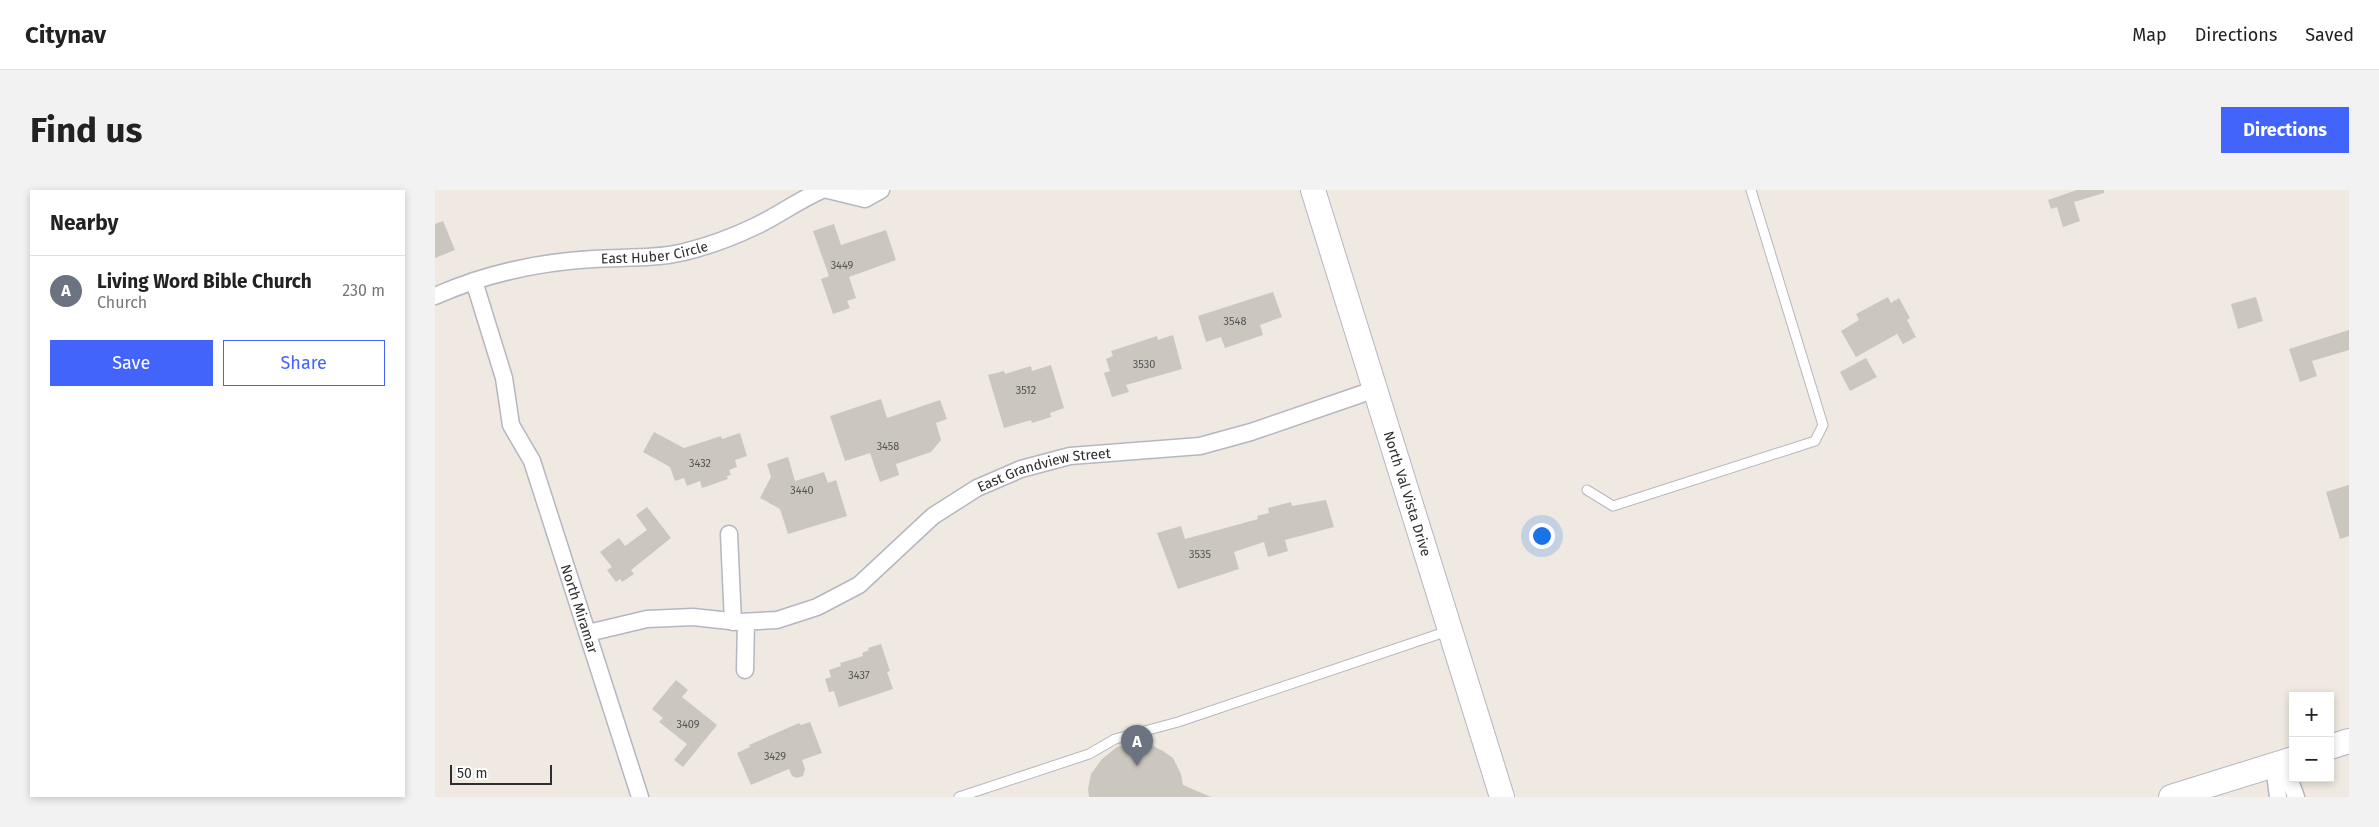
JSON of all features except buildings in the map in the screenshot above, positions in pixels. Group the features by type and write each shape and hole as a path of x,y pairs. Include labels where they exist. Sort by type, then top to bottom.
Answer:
{"main road":[{"name":"North Val Vista Drive","path":"1316,191 1501,797"},
{"path":"2334,746 2349,741"},
{"path":"2171,797 2284,762"}],"street":[{"name":"East Huber Circle","path":"435,296 474,281 518,268 557,262 650,257 683,252 723,240 757,226 798,201 823,190"},
{"path":"827,190 865,199 881,190"},
{"name":"North Miramar","path":"474,281 504,378 511,425 532,461 640,797"},
{"name":"East Grandview Street","path":"588,633 647,619 693,617 740,622 777,620 817,607 859,585 933,516 977,488 1021,469 1070,456 1200,446 1251,432 1376,389"},
{"path":"729,534 745,670"},
{"path":"2278,797 2284,762"},
{"path":"2284,762 2296,797"}],"lane":[{"path":"1587,490 1613,506 1815,441 1823,425 1751,190"},
{"path":"959,797 1089,754 1098,747 1115,739 1178,722 1450,631"}],"place":[{"name":"Living Word Bible Church","path":"1137,766"}]}
